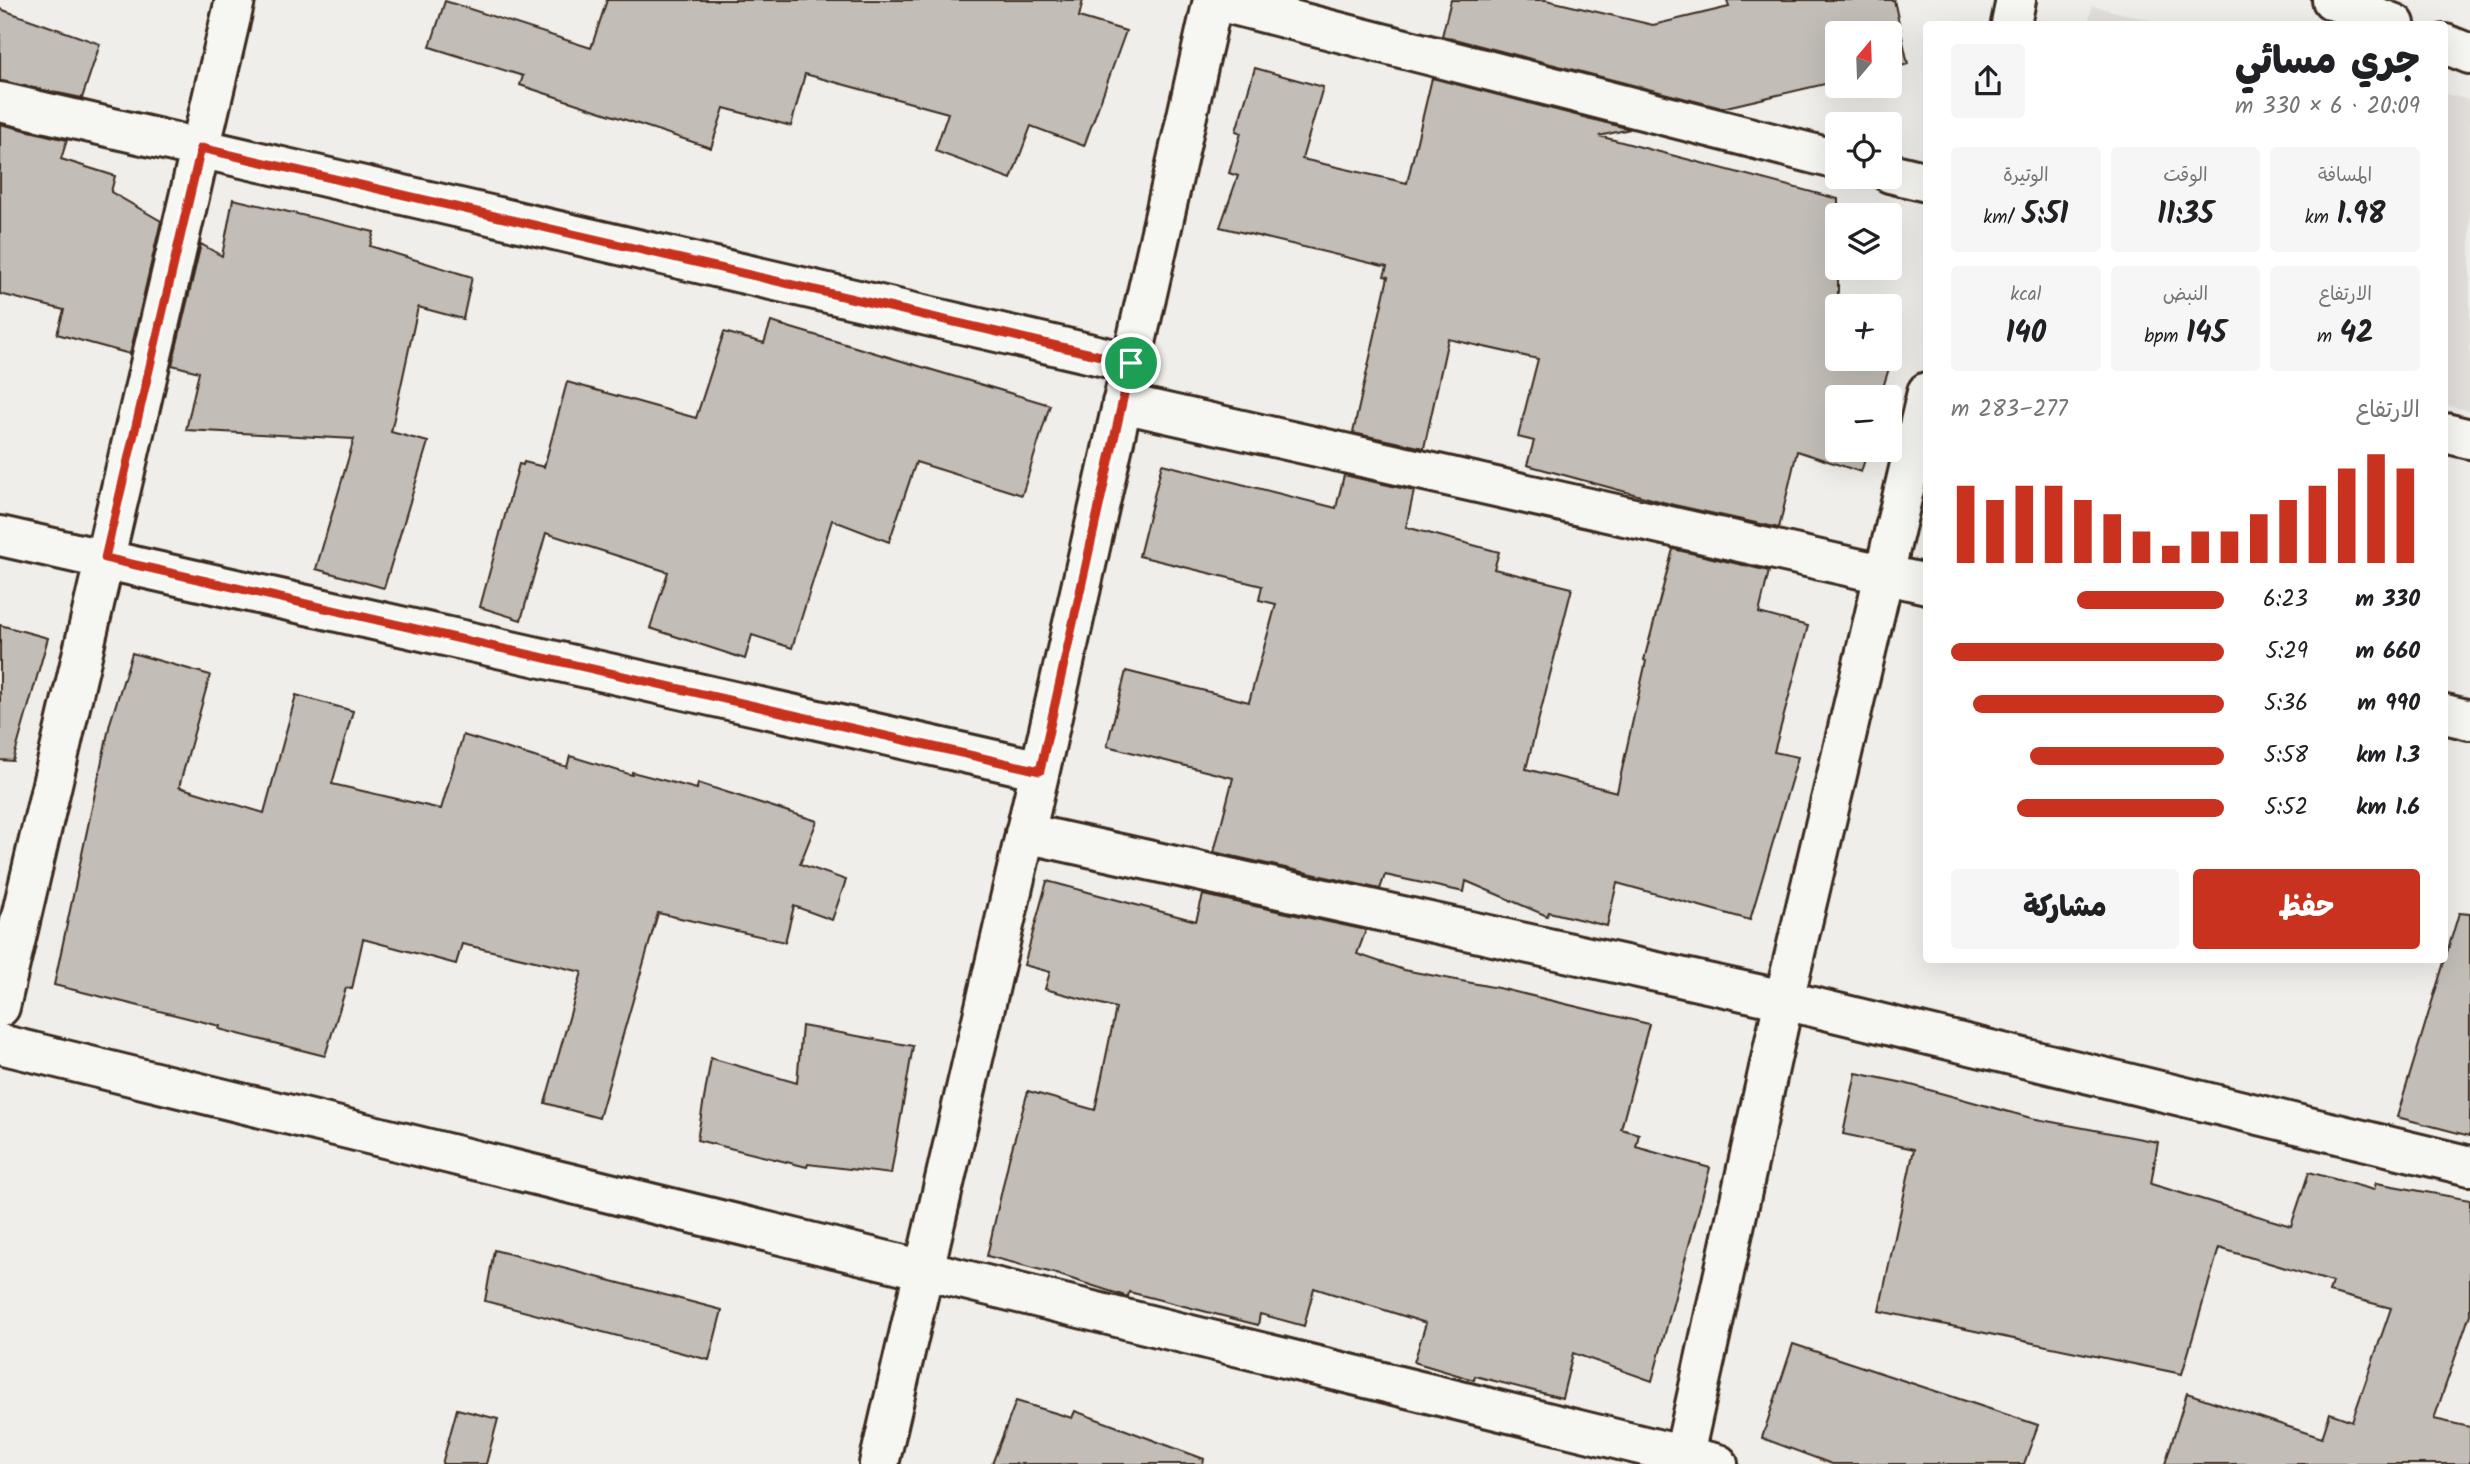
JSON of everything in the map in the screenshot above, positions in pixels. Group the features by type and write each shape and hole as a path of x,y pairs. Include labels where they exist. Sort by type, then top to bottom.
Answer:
{"street":[{"path":"0,1007 235,0"},
{"path":"878,1464 1040,771 1213,0 1825,157"},
{"path":"2012,21 2016,0"},
{"path":"2332,0 2387,21"},
{"path":"2448,45 2470,54"},
{"path":"0,102 1131,363"},
{"path":"1902,176 1923,182"},
{"path":"1122,403 1923,583"},
{"path":"0,1044 1695,1461 1784,1000 1923,410"},
{"path":"2448,434 2470,439"},
{"path":"0,536 1040,771"},
{"path":"2448,715 2470,720"},
{"path":"1025,833 1784,1000 2470,1166"}],"shaded area":[{"path":"2092,6 2154,21 2089,21"},
{"path":"2448,95 2470,100 2470,411 2448,406"}],"building":[{"path":"607,0 1083,0 1079,17 1126,31 1084,146 1031,126 1011,179 935,151 948,113 805,74 791,126 724,108 711,148 520,85 523,76 430,47 445,1 591,48"},
{"path":"1451,0 1546,0 1653,25 1729,7 1727,0 1894,0 1899,21 1825,21 1825,84 1722,108 1442,36"},
{"path":"0,9 100,44 82,98 0,81"},
{"path":"1902,37 1908,64 1902,66"},
{"path":"1255,68 1323,87 1302,159 1407,183 1432,78 1630,129 1599,136 1838,199 1838,203 1825,203 1825,280 1838,280 1838,294 1825,294 1825,371 1888,371 1884,385 1825,385 1825,460 1797,451 1779,528 1674,505 1527,465 1534,441 1518,437 1538,359 1448,339 1424,448 1353,433 1388,277 1384,276 1387,267 1220,227 1238,176 1229,173 1241,133 1236,131"},
{"path":"0,124 67,140 61,159 115,176 111,192 161,221 130,354 57,334 64,310 0,294"},
{"path":"233,199 374,232 370,246 472,277 463,319 418,307 391,432 428,442 384,588 316,569 354,439 186,430 199,372 172,365 201,244 222,256"},
{"path":"771,322 1050,405 1022,495 916,462 889,542 832,520 792,648 752,635 745,659 650,628 668,572 546,533 521,620 480,607 519,464 523,465 524,462 544,467 567,382 696,418 724,332 764,343"},
{"path":"1831,462 1864,462 1861,472"},
{"path":"1162,464 1336,508 1344,475 1414,491 1406,527 1499,552 1494,569 1572,588 1526,769 1617,792 1646,661 1644,660 1673,549 1769,571 1759,613 1808,626 1774,752 1798,757 1750,920 1617,883 1607,926 1549,912 1547,916 1466,881 1464,892 1385,875 1380,889 1214,852 1233,778 1107,746 1126,671 1249,702 1276,604 1259,600 1262,586 1139,556"},
{"path":"0,625 48,638 13,761 0,760"},
{"path":"132,653 210,675 179,787 264,813 296,695 353,711 332,784 441,809 463,735 567,767 570,756 632,775 632,772 697,789 698,783 817,821 800,864 846,880 832,920 794,906 785,942 658,913 599,1118 545,1103 582,972 462,944 456,964 363,939 352,989 346,988 325,1056 219,1029 220,1026 54,985 110,723"},
{"path":"1047,881 1196,921 1203,895 1366,930 1357,954 1404,970 1503,989 1649,1024 1621,1129 1639,1134 1636,1147 1710,1168 1652,1381 1573,1353 1562,1398 1475,1376 1474,1380 1414,1362 1426,1323 1314,1288 1304,1326 1260,1314 1258,1325 1129,1292 1128,1297 1053,1273 987,1256 1028,1091 1095,1110 1116,1008 1045,989 1050,972 1024,965"},
{"path":"2459,913 2470,914 2470,1136 2397,1117 2444,963 2448,963 2448,949"},
{"path":"802,1026 913,1046 891,1174 808,1164 807,1167 697,1140 711,1058 797,1083"},
{"path":"1856,1073 1904,1083 2031,1118 2158,1142 2151,1184 2291,1226 2309,1172 2374,1190 2376,1183 2470,1200 2470,1314 2434,1419 2470,1427 2470,1464 2165,1464 2187,1393 2322,1438 2330,1413 2352,1421 2391,1308 2329,1292 2332,1282 2219,1248 2182,1374 1879,1311 1914,1149 1843,1134"},
{"path":"494,1250 722,1310 709,1360 485,1301"},
{"path":"1793,1344 2038,1425 2024,1464 1832,1464 1762,1438"},
{"path":"1016,1401 1072,1418 1075,1411 1204,1459 1203,1464 992,1464"},
{"path":"457,1409 498,1419 486,1464 442,1464"}],"route":[{"path":"201,148 1131,363 1040,771 105,558 201,148"}]}
